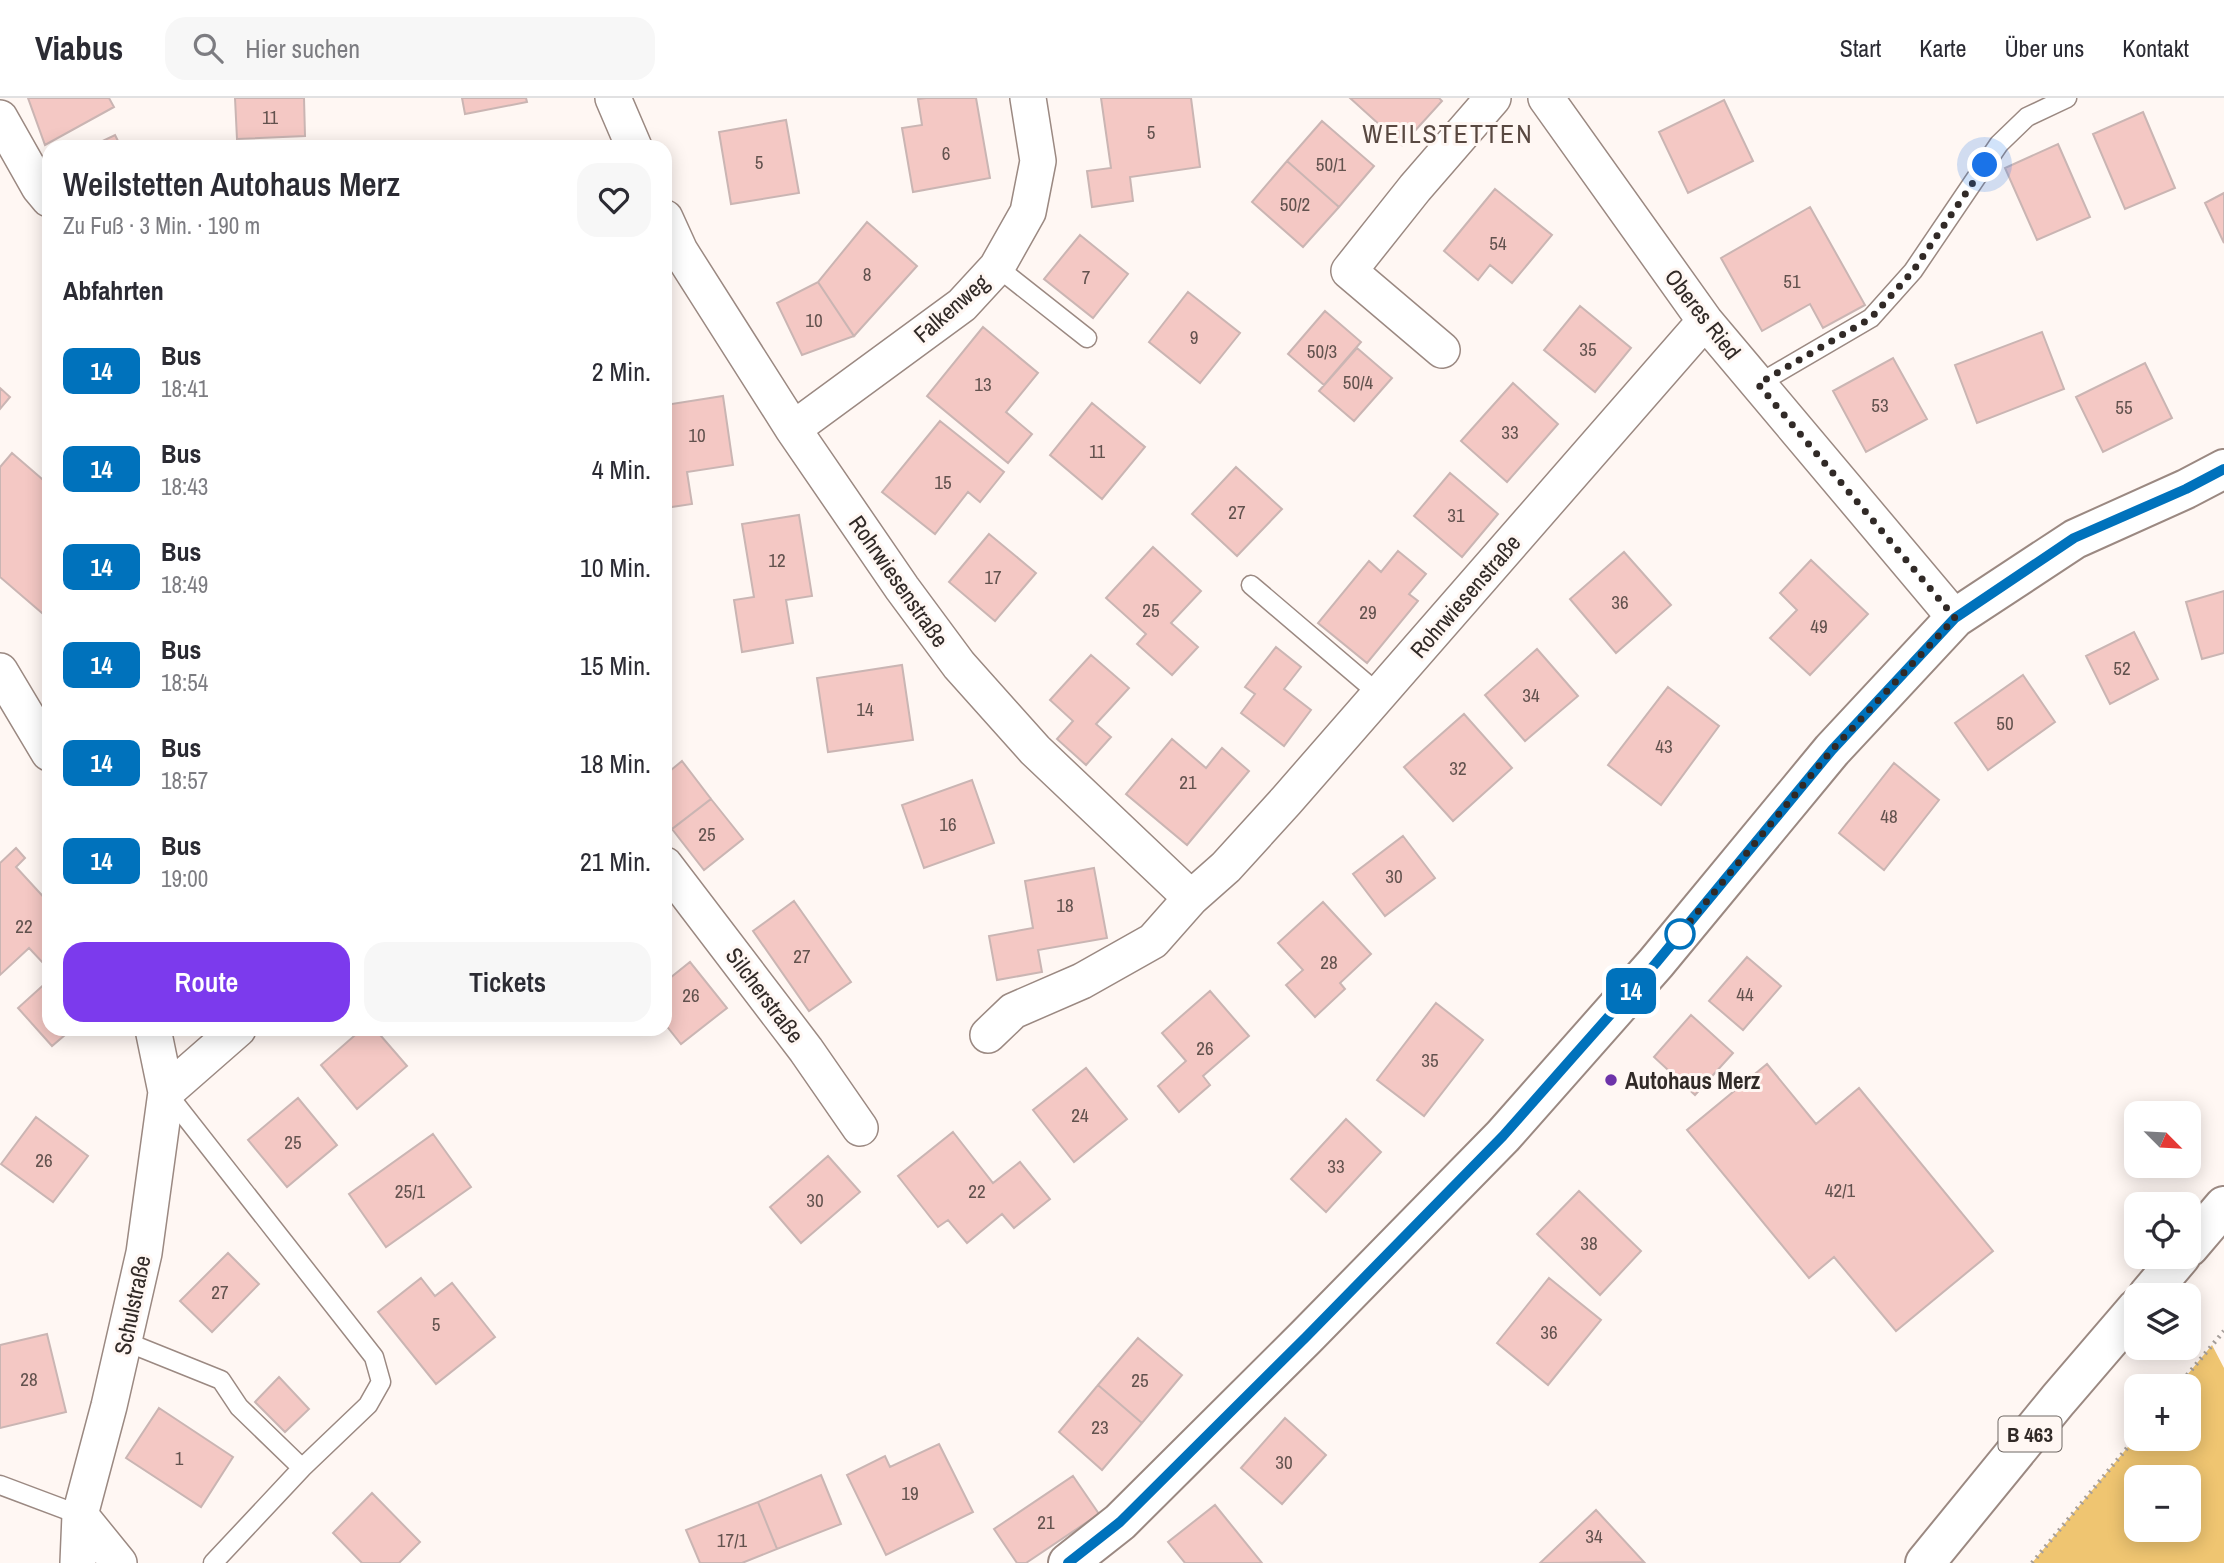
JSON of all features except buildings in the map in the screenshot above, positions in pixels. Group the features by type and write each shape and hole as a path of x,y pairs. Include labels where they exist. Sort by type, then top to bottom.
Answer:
{"main road":[{"path":"1068,1563 1130,1512 1503,1136 1656,963 1832,750 1955,618 2074,538 2186,489 2224,469"},
{"path":"2201,1233 2224,1206"},
{"path":"2158,1283 2170,1269"},
{"name":"B 463","path":"1925,1563 2057,1400 2124,1323"}],"street":[{"path":"612,98 631,140"},
{"name":"Falkenweg","path":"793,429 962,305 997,267 1028,212 1038,161 1028,98"},
{"path":"1442,349 1349,271 1415,188 1493,98"},
{"name":"Oberes Ried","path":"1546,98 1705,321 1955,618"},
{"path":"0,118 42,191"},
{"name":"Rohrwiesenstraße","path":"672,233 680,251 793,429 902,588 959,665 1035,750 1191,898"},
{"name":"Rohrwiesenstraße","path":"988,1035 1013,1011 1082,981 1153,941 1191,898 1226,867 1380,695 1705,321"},
{"path":"0,671 42,740"},
{"name":"Silcherstraße","path":"672,874 798,1039 860,1128"},
{"name":"Schulstraße","path":"78,1563 80,1515 144,1253 166,1092 154,1036"},
{"path":"166,1092 230,1036"},
{"path":"80,1515 119,1563"}],"lane":[{"path":"1758,384 1871,318 1913,271 1999,144 2027,117 2067,98"},
{"path":"997,267 1087,338"},
{"path":"1251,585 1380,695"},
{"name":"Schulstraße","path":"166,1092 374,1357 381,1382 368,1405 302,1468"},
{"path":"124,1341 221,1380 239,1407 302,1468 212,1563"},
{"path":"0,1485 80,1515"}],"path":[{"path":"2188,1374 2224,1331"},
{"path":"2032,1563 2125,1451"}],"shaded area":[{"path":"2212,1345 2224,1368 2224,1563 2032,1563 2125,1451 2201,1451 2201,1374 2188,1374"}],"bus line":[{"name":"14","path":"1068,1563 1120,1522 1503,1136 1656,963 1832,750 1955,618 2074,538 2186,489 2224,469"}],"place":[{"name":"Autohaus Merz","path":"1611,1080"}],"district":[{"name":"WEILSTETTEN","path":"1448,133"}],"route":[{"path":"1680,934 1673,942 1832,750 1955,618 1758,384 1871,318 1913,271 1985,165"}]}
